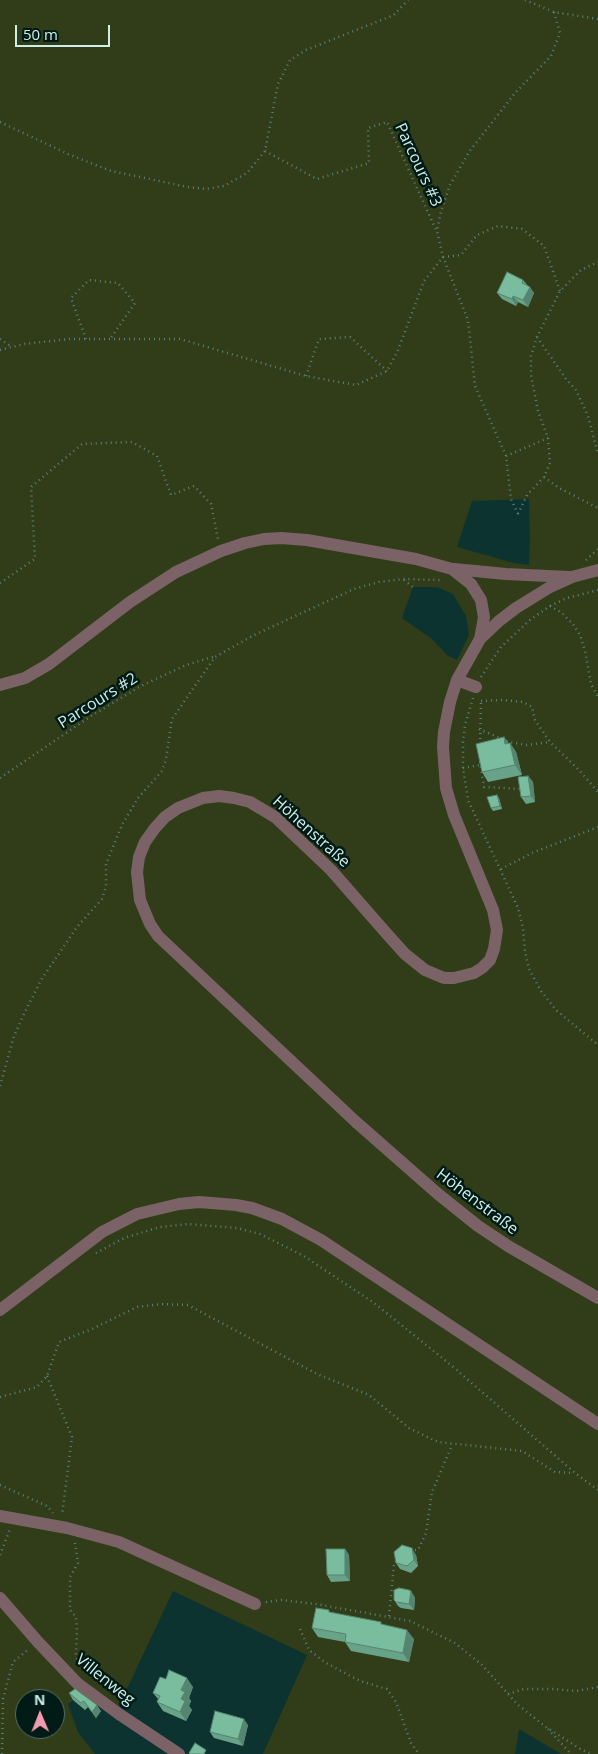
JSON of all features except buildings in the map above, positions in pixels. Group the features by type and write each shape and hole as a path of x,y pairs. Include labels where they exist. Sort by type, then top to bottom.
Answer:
{"street":[{"name":"Höhenstraße","path":"0,685 25,678 49,664 130,602 176,572 221,551 245,543 264,540 307,540 416,559 452,569 572,577"},
{"name":"Höhenstraße","path":"452,569 467,580 478,594 483,607 483,627 480,639 457,680 450,702 445,724 443,762 446,788 454,815 496,920 497,930 490,960 474,973 454,978 444,978 424,970 405,954 331,870 289,830 262,808 250,802 234,798 219,796 192,801 165,817 154,828 145,842 137,872 140,900 150,924 167,946 356,1122 438,1194 478,1226 508,1246 598,1298"},
{"name":"Höhenstraße","path":"480,639 516,608 550,587 572,577 598,570"},
{"path":"457,680 476,687"},
{"path":"0,1310 95,1237 128,1218 180,1204 199,1202 236,1204 282,1219 321,1240 598,1424"},
{"path":"555,1396 575,1407 598,1415"},
{"path":"6,1517 64,1524 119,1542 255,1604"},
{"name":"Villenweg","path":"0,1598 77,1683 179,1754"}],"path":[{"path":"0,122 68,154 111,171 188,187 206,189 224,186 247,173 265,151 278,84 290,60 306,50 394,15 408,0"},
{"path":"525,0 554,12 598,19"},
{"path":"554,12 560,32 551,56 515,93 469,152 450,185 441,211 437,231 443,258 468,320 475,386 506,456 511,499 518,514 527,495 544,477 550,462 548,438 538,411 531,375 532,356 538,338 560,291 581,270 598,262"},
{"name":"Parcours #3","path":"265,151 317,178 369,163 368,128 387,122 437,231"},
{"path":"0,350 70,339 180,339 306,376 356,384 387,371 398,350 424,281 443,258 462,256 477,235 498,226 522,228 544,246 560,291"},
{"path":"86,339 71,298 89,280 118,283 135,303 110,339"},
{"path":"306,376 320,338 350,337 387,371"},
{"path":"538,338 566,379 576,390 588,416 598,454"},
{"path":"0,339 12,347"},
{"path":"506,456 548,438"},
{"path":"0,583 35,559 32,486 82,444 132,442 157,456 171,496 194,486 211,504 221,551"},
{"path":"544,477 559,488 598,508"},
{"path":"0,1086 14,1036 41,980 77,927 102,899 106,887 106,864 122,826 138,798 162,771 166,759 172,719 214,657 254,635 354,589 379,582 403,579 454,580 452,569"},
{"path":"403,579 412,587"},
{"path":"598,590 567,598 550,606 530,620 501,647 476,687 465,725 462,768 468,800 518,908 524,928 525,952 529,969 541,991 556,1010 598,1045"},
{"path":"550,606 562,613 573,624 580,635 591,684 598,697"},
{"name":"Parcours #2","path":"0,778 91,716 141,686 186,665 214,657"},
{"path":"476,687 482,690 479,729 480,747"},
{"path":"481,701 503,700 523,702 532,708 535,720 550,742 579,770 598,792"},
{"path":"479,729 509,742 527,745 550,742"},
{"path":"480,756 484,787 521,790"},
{"path":"462,768 480,765"},
{"path":"501,870 532,853 598,827"},
{"path":"0,1068 5,1066"},
{"path":"93,1255 124,1238 160,1227 188,1224 238,1228 260,1234 304,1256 374,1303 450,1365 575,1473 598,1490"},
{"path":"0,1397 37,1387 47,1376 58,1342 92,1329 137,1307 162,1304 188,1305 317,1374 369,1396 408,1428 438,1442 522,1451 555,1472 575,1473"},
{"path":"47,1376 72,1437 64,1524"},
{"path":"406,1549 418,1550 426,1533 432,1492 452,1445"},
{"path":"0,1485 47,1506 74,1536 78,1563 70,1577 70,1610 76,1617 78,1667"},
{"path":"0,1555 8,1537 6,1517"},
{"path":"389,1616 394,1565 400,1552"},
{"path":"255,1604 281,1600 316,1604 410,1621 455,1642 482,1665 518,1704 546,1726 582,1750 592,1754"},
{"path":"300,1630 309,1650 326,1663 360,1681 387,1688 396,1702 411,1742 419,1754"},
{"path":"2,1754 3,1699 13,1662 38,1642"},
{"path":"508,1694 524,1690 553,1689 577,1691 598,1687"},
{"path":"546,1726 571,1754"}],"green space":[{"path":"0,0 598,0 598,1754 561,1754 519,1729 515,1754 263,1754 307,1655 173,1591 118,1708 73,1700 68,1704 78,1732 95,1754 0,1754","holes":["529,499 529,565 514,563 457,547 472,501","413,587 437,587 453,594 466,616 469,635 457,660 447,655 432,639 402,618"]}]}
